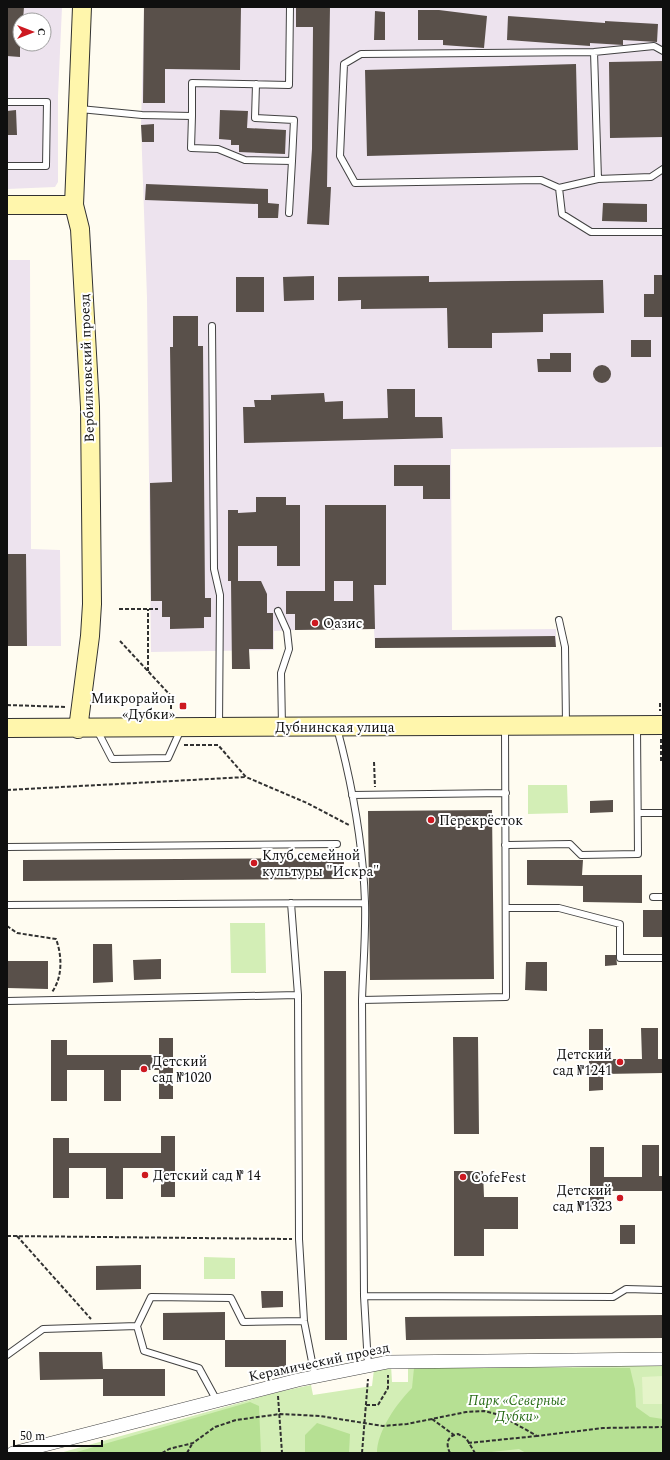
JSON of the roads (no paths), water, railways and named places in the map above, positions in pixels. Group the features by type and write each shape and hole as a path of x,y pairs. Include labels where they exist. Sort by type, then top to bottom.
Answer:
{"street":[{"name":"Вербилковский проезд","path":"78,729 90,636 91,473 83,260 80,229 74,205 82,7"},
{"path":"7,205 74,205"},
{"name":"Дубнинская улица","path":"7,728 78,729 176,721 219,728 661,726"},
{"name":"Керамический проезд","path":"13,1453 277,1385 388,1362 663,1359"}],"lane":[{"path":"290,7 289,84 192,83 191,148 218,149 245,160 292,161"},
{"path":"663,51 654,46 594,52 361,54 344,64 340,156 355,183 542,180 559,188 598,179 651,177 663,169"},
{"path":"594,52 598,179"},
{"path":"256,84 255,118 294,120 289,213"},
{"path":"7,102 47,102 46,166 7,166"},
{"path":"78,109 142,115 192,116"},
{"path":"559,188 562,214 591,232 663,232"},
{"path":"212,326 214,569 220,595 219,728"},
{"path":"278,611 287,631 289,649 281,674 282,727"},
{"path":"559,620 565,646 566,726"},
{"path":"96,728 112,759 168,758 174,745 176,721"},
{"path":"362,1000 506,997 505,726"},
{"path":"505,844 570,844 581,855 638,854 637,726"},
{"path":"337,727 352,795 362,861 365,903 362,1000 364,1296 368,1366"},
{"path":"352,795 506,793"},
{"path":"638,813 663,813"},
{"path":"7,847 337,844"},
{"path":"653,897 663,897"},
{"path":"291,903 298,995 299,1239 304,1321 315,1377"},
{"path":"7,905 365,903"},
{"path":"506,908 559,908 620,924 620,958 663,958"},
{"path":"7,1001 298,995"},
{"path":"364,1296 613,1297 626,1289 663,1290"},
{"path":"217,1401 199,1368 144,1351 137,1326 151,1297 231,1298 243,1322 304,1321"},
{"path":"7,1355 43,1329 137,1326"}],"place":[{"name":"Оазис","path":"315,623"},
{"name":"Микрорайон «Дубки»","path":"183,706"},
{"name":"Перекрёсток","path":"431,820"},
{"name":"Клуб семейной культуры \"Искра\"","path":"254,863"},
{"name":"Детский сад №1241","path":"620,1062"},
{"name":"Детский сад №1020","path":"144,1069"},
{"name":"Детский сад № 14","path":"145,1175"},
{"name":"CofeFest","path":"463,1177"},
{"name":"Детский сад №1323","path":"620,1198"}],"park label":[{"name":"Парк «Северные Дубки»","path":"517,1408"}]}
